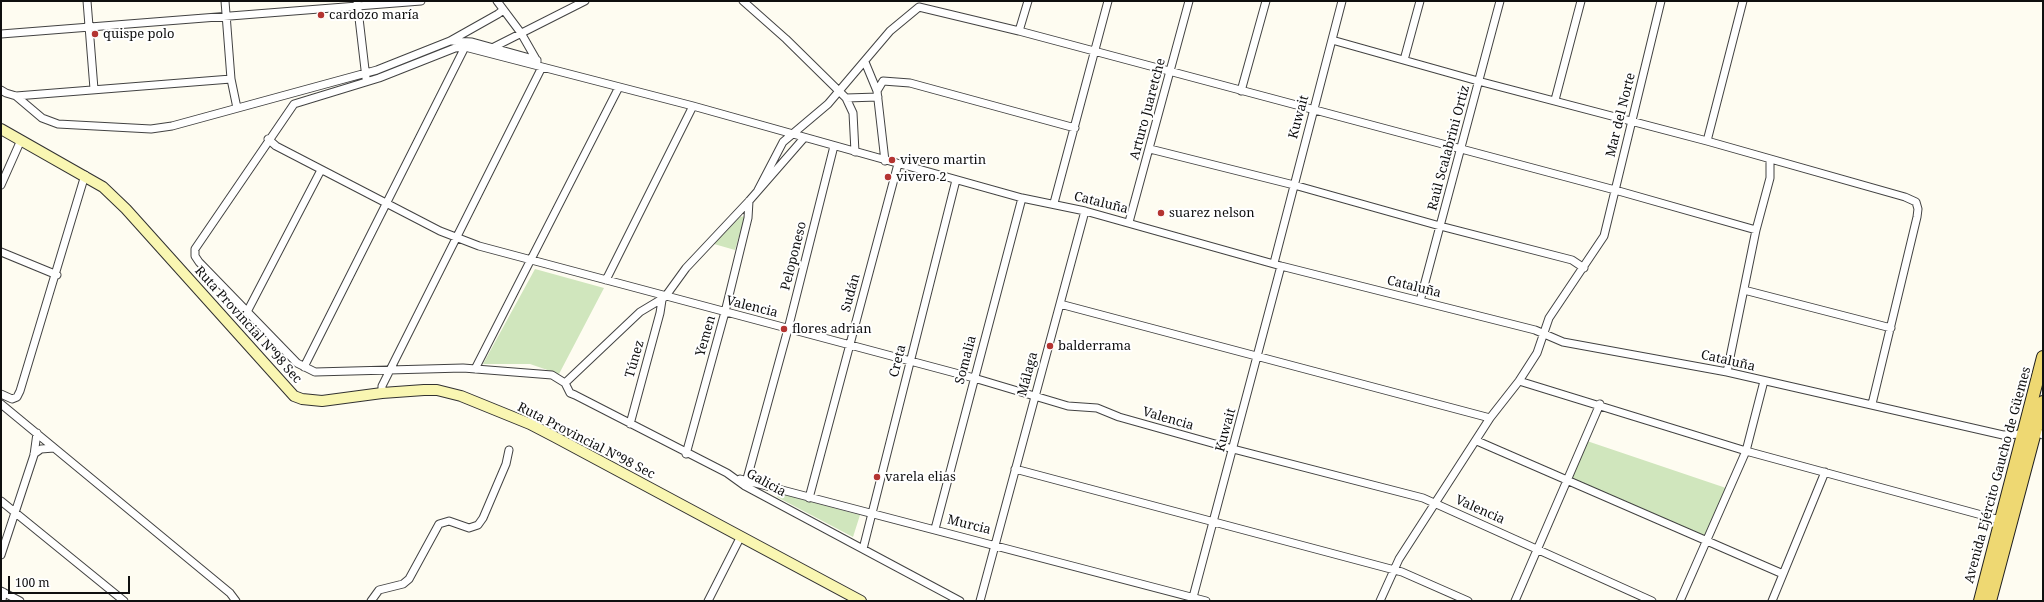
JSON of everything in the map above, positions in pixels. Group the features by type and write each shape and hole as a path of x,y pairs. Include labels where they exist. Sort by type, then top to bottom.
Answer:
{"main road":[{"name":"Avenida Ejército Gaucho de Güemes","path":"1980,601 2000,520 2033,434 2043,357"},
{"name":"Avenida Ejército Gaucho de Güemes","path":"1990,601 2033,434 2043,402"}],"street":[{"path":"87,1 94,89"},
{"path":"225,1 231,79 237,108"},
{"path":"1,34 358,3 421,1"},
{"path":"497,1 521,33 539,64"},
{"path":"492,48 585,1"},
{"path":"743,1 786,39 838,92 846,98 853,113 855,152"},
{"path":"1019,31 1028,1"},
{"path":"1054,203 1108,1"},
{"name":"Arturo Juaretche","path":"1129,222 1189,1"},
{"path":"1241,91 1266,1"},
{"name":"Kuwait","path":"1274,263 1342,1"},
{"path":"1404,60 1420,1"},
{"name":"Raúl Scalabrini Ortiz","path":"1420,301 1500,1"},
{"path":"1555,100 1581,1"},
{"name":"Mar del Norte","path":"1380,601 1393,571 1490,418 1519,381 1537,353 1549,318 1584,268 1604,236 1661,1"},
{"path":"1707,141 1743,1"},
{"path":"358,3 365,74 368,82"},
{"path":"758,190 779,149 792,134 828,104 890,31 918,7 1019,31 1460,150 1615,190 1756,230"},
{"path":"1,90 16,96 49,122 72,126 151,129 191,123 237,108 365,74 450,41 503,10"},
{"path":"1332,40 1478,81 1707,141 1905,197 1916,202 1918,209 1917,217 1872,404"},
{"path":"450,41 472,42 539,64"},
{"path":"465,47 304,368 297,363 198,262 194,252 268,139 294,104 406,69 455,48 465,47 539,64"},
{"path":"865,62 877,94 885,161"},
{"path":"382,393 382,386 456,238 539,64"},
{"name":"Cataluña","path":"539,64 1022,198 1054,203 1129,222 1281,266 1543,333 1563,342 1727,372 1764,382 1872,404 1908,415 2003,435 2033,434"},
{"path":"16,96 231,79"},
{"path":"877,94 883,81 910,83 1075,128"},
{"path":"475,369 619,87"},
{"path":"291,93 294,104"},
{"path":"846,98 877,94"},
{"path":"606,280 693,106"},
{"name":"Ruta Provincial Nº98 Sec","path":"1,128 85,175 103,187 126,209 294,396 302,399 322,401 382,393 437,390 461,396 508,415 555,437 740,538 861,601"},
{"path":"564,383 640,312 664,298 686,268 749,201 804,138"},
{"name":"Valencia","path":"268,139 276,146 456,238 606,280 664,298 849,344 910,362 1035,395 1068,406 1097,408 1119,417 1233,449 1423,498 1652,601"},
{"path":"1,185 20,140"},
{"name":"Peloponeso","path":"745,483 788,328 834,146"},
{"path":"1150,149 1294,185 1440,226 1572,260 1584,268"},
{"path":"1727,372 1756,230 1770,178 1770,159"},
{"name":"Sudán","path":"809,498 898,164"},
{"path":"247,312 322,170"},
{"path":"1,394 12,399 17,397 20,391 57,275 85,175"},
{"name":"Creta","path":"863,549 956,180"},
{"name":"Somalia","path":"935,529 1022,198"},
{"name":"Yemen","path":"686,454 725,312 748,218 749,201"},
{"name":"Málaga","path":"980,601 1085,211"},
{"path":"1,252 57,275"},
{"name":"Kuwait","path":"1192,599 1281,266"},
{"path":"1744,290 1891,328"},
{"name":"Túnez","path":"630,424 664,298"},
{"path":"1060,304 1490,418"},
{"name":"Galicia","path":"304,368 322,373 463,368 543,373 557,377 564,383 570,393 686,454 727,473 960,601"},
{"path":"1519,381 1600,404 1746,451 2000,520"},
{"path":"1680,601 1746,451 1764,382"},
{"path":"1,404 230,593 236,601"},
{"path":"1515,601 1600,404"},
{"path":"1,555 34,455 37,433"},
{"path":"1476,441 1783,574"},
{"path":"34,455 40,449 54,448"},
{"path":"371,601 379,590 403,584 409,579 439,524 449,521 469,528 478,525 506,464 509,450"},
{"path":"1015,469 1393,571 1402,572 1468,601"},
{"path":"1772,601 1825,472"},
{"name":"Murcia","path":"745,483 935,529 1192,599 1206,601"},
{"path":"1,501 124,601"},
{"path":"708,601 740,538"},
{"path":"2,601 2,591 20,601"}],"green space":[{"path":"745,216 735,250 714,244 740,217"},
{"path":"535,269 604,288 559,374 530,364 483,364"},
{"path":"1587,441 1726,488 1706,538 1571,479"},
{"path":"778,493 860,515 853,537 777,497"}],"place":[{"name":"cardozo maría","path":"321,15"},
{"name":"quispe polo","path":"95,34"},
{"name":"vivero martin","path":"892,160"},
{"name":"vivero 2","path":"888,177"},
{"name":"suarez nelson","path":"1161,213"},
{"name":"flores adrian","path":"784,329"},
{"name":"balderrama","path":"1050,346"},
{"name":"varela elias","path":"877,477"}]}
